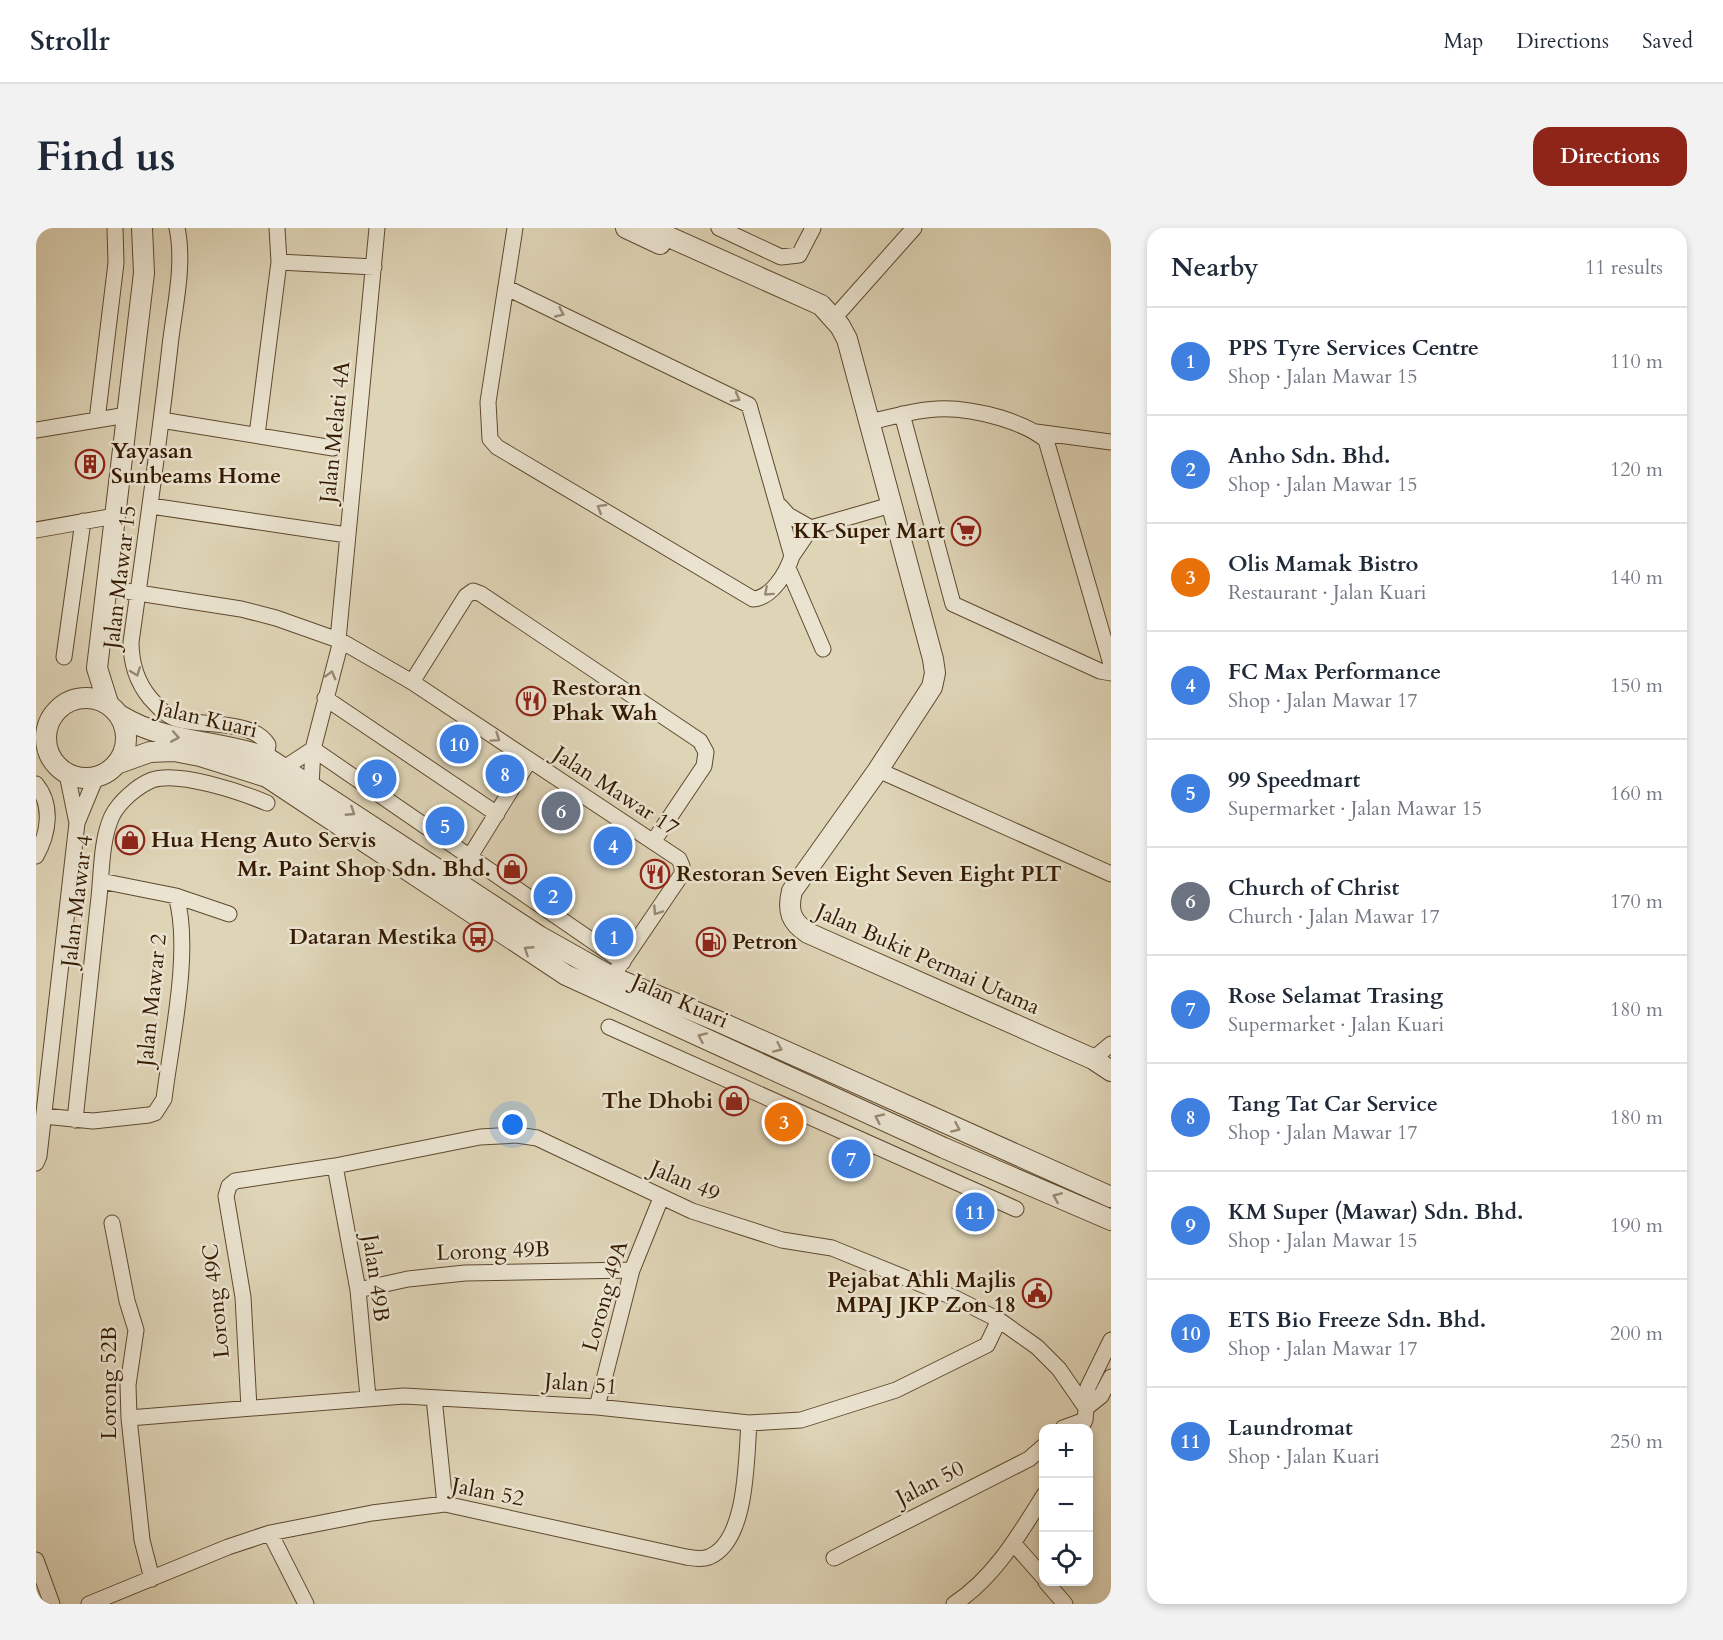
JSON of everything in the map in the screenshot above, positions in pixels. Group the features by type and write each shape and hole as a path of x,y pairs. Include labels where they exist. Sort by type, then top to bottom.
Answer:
{"street":[{"path":"97,420 116,263 115,228"},
{"path":"97,668 69,701 44,718 46,737 42,744 51,759 67,774 87,779 109,772 119,763 127,740 97,668 144,273 142,228"},
{"name":"Jalan Mawar 15","path":"177,228 180,241 176,288 151,506 131,642 131,658 135,674 146,693 164,713 180,720 229,726 257,734 268,745 266,757"},
{"path":"257,435 279,262 277,228"},
{"name":"Jalan Melati 4A","path":"339,641 377,228"},
{"path":"515,228 488,413 490,439 497,447 753,599 766,595 812,528 891,505"},
{"path":"626,228 817,314 834,318 906,230"},
{"name":"Jalan Bukit Permai Utama","path":"650,228 821,305 834,318 847,339 935,673 932,687 878,770 792,891 789,909 792,918 808,933 1093,1059 1111,1071"},
{"path":"719,228 781,257 799,255 813,228"},
{"path":"279,262 374,267"},
{"path":"507,288 749,405 779,505 790,562 823,649"},
{"path":"870,422 946,407 971,409 1036,432 1111,442"},
{"path":"902,414 953,604 1100,671 1111,673"},
{"path":"36,430 127,415"},
{"path":"161,420 333,448"},
{"path":"1036,432 1046,440 1050,449 1111,664"},
{"path":"779,505 789,515 812,528"},
{"path":"151,506 347,535"},
{"path":"36,530 115,516"},
{"path":"64,657 84,521"},
{"path":"106,588 241,609 276,618 339,641 313,749 311,786"},
{"path":"412,682 466,596 473,591 480,594 700,741 706,752 704,766 653,842"},
{"name":"Jalan Mawar 17","path":"339,641 412,682 679,859 682,874 618,969"},
{"path":"69,701 82,697 95,698 114,710"},
{"path":"325,698 497,814"},
{"name":"Jalan Kuari","path":"114,710 153,732 266,757 276,773 566,975 944,1148 1111,1220"},
{"path":"276,773 313,749"},
{"path":"313,749 469,858 618,969"},
{"name":"Jalan Kuari","path":"119,763 150,752 174,751 276,773 311,786 539,936 618,969 720,1022 1111,1197"},
{"path":"469,858 529,760"},
{"path":"878,770 1111,874"},
{"name":"Jalan Mawar 4","path":"75,1120 101,881 112,815 135,791 150,781 174,778 240,792 263,801 276,773"},
{"path":"67,774 77,823"},
{"path":"36,1163 44,1116 77,823 96,777"},
{"path":"36,784 46,797 48,812 44,840 36,855"},
{"path":"101,881 176,896 229,914"},
{"name":"Jalan Mawar 2","path":"75,1120 93,1121 149,1115 159,1108 164,1098 180,967 182,923 176,896"},
{"path":"609,1027 1016,1209"},
{"path":"1093,1059 1111,1044"},
{"path":"44,1116 75,1120"},
{"name":"Jalan 49","path":"227,1189 235,1181 335,1166 480,1137 517,1135 537,1138 692,1211 782,1240 832,1248 955,1298 999,1320 1016,1330 1052,1362 1084,1419"},
{"name":"Jalan 49B","path":"335,1166 358,1290 368,1397"},
{"name":"Lorong 49C","path":"227,1189 226,1196 243,1297 249,1408"},
{"name":"Lorong 49A","path":"597,1407 632,1270 661,1198"},
{"name":"Lorong 52B","path":"112,1223 127,1301 136,1330 129,1385 129,1418 142,1540 152,1579"},
{"name":"Lorong 49B","path":"358,1290 408,1279 465,1273 632,1270"},
{"name":"Jalan 51","path":"129,1418 368,1397 434,1398 597,1407 749,1423 801,1420 896,1390 987,1345 999,1320"},
{"path":"1084,1419 1088,1387 1111,1340"},
{"path":"1084,1419 1101,1396 1111,1377"},
{"path":"434,1398 445,1504"},
{"name":"Jalan 52","path":"89,1604 228,1547 270,1533 352,1516 445,1504 686,1557 709,1556 720,1549 735,1525 744,1477 749,1423"},
{"name":"Jalan 50","path":"834,1558 1029,1459 1039,1450"},
{"path":"964,1602 1014,1544 1039,1504"},
{"path":"270,1533 306,1604"},
{"path":"1014,1544 1039,1573"},
{"path":"36,1560 52,1604"},
{"path":"1050,1586 1065,1604"}],"place":[{"name":"Yayasan Sunbeams Home","path":"90,464"},
{"name":"KK Super Mart","path":"966,531"},
{"name":"Restoran Phak Wah","path":"531,701"},
{"name":"ETS Bio Freeze Sdn. Bhd.","path":"459,744"},
{"name":"Tang Tat Car Service","path":"505,774"},
{"name":"KM Super (Mawar) Sdn. Bhd.","path":"377,779"},
{"name":"Church of Christ","path":"561,811"},
{"name":"99 Speedmart","path":"445,826"},
{"name":"Hua Heng Auto Servis","path":"130,840"},
{"name":"FC Max Performance","path":"613,846"},
{"name":"Mr. Paint Shop Sdn. Bhd.","path":"512,869"},
{"name":"Restoran Seven Eight Seven Eight PLT","path":"655,874"},
{"name":"Anho Sdn. Bhd.","path":"553,896"},
{"name":"Dataran Mestika","path":"478,937"},
{"name":"PPS Tyre Services Centre","path":"614,937"},
{"name":"Petron","path":"711,942"},
{"name":"The Dhobi","path":"734,1101"},
{"name":"Olis Mamak Bistro","path":"784,1122"},
{"name":"Rose Selamat Trasing","path":"851,1159"},
{"name":"Laundromat","path":"975,1212"},
{"name":"Pejabat Ahli Majlis MPAJ JKP Zon 18","path":"1037,1293"}]}
